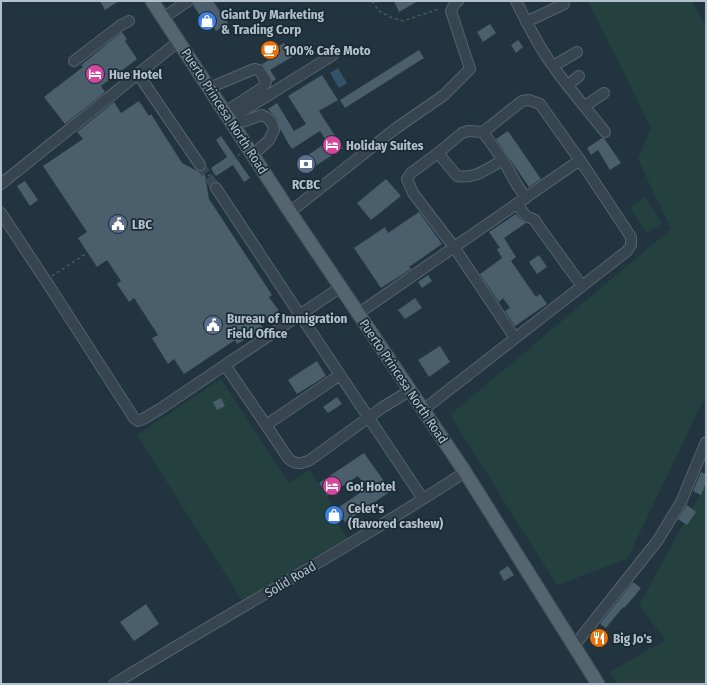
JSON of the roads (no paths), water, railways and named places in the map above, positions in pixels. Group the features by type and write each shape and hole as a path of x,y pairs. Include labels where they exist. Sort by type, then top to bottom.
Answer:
{"main road":[{"name":"Puerto Princesa North Road","path":"152,1 290,212 465,472 598,684"}],"street":[{"path":"163,18 188,1"},
{"path":"290,212 395,130 444,95 470,69 451,11 455,3 458,1"},
{"path":"516,1 544,53 605,132"},
{"path":"526,22 564,4"},
{"path":"74,61 120,25 129,20"},
{"path":"1,184 179,41"},
{"path":"553,66 577,52"},
{"path":"230,119 333,55"},
{"path":"209,88 254,69 259,70 266,81 265,84 230,119"},
{"path":"138,74 200,165"},
{"path":"568,85 579,76"},
{"path":"585,106 604,93"},
{"path":"423,410 627,251 631,245 631,237 580,160 540,104 529,100 522,101 483,132 465,132 411,173 407,179 413,193 454,247 514,338"},
{"path":"230,119 262,115 267,117 272,123 274,130 269,140 251,151"},
{"path":"483,132 503,160 517,185 526,216 534,220 582,286"},
{"path":"438,153 457,176 465,177 475,175 503,160"},
{"path":"358,313 580,160"},
{"path":"216,188 423,499"},
{"path":"1,213 134,418 138,421 160,409 342,288"},
{"path":"225,365 288,458 297,464 310,460 368,417 410,390"},
{"path":"266,425 340,375"},
{"path":"574,646 658,540 681,502 706,442"},
{"name":"Solid Road","path":"114,684 296,576 465,472"}],"water":[{"path":"338,68 347,83 339,88 330,73"}],"tunnel":[{"path":"200,165 216,188"}],"place":[{"name":"Giant Dy Marketing & Trading Corp","path":"207,21"},
{"name":"100% Cafe Moto","path":"270,50"},
{"name":"Hue Hotel","path":"95,74"},
{"name":"Holiday Suites","path":"332,145"},
{"name":"RCBC","path":"306,164"},
{"name":"LBC","path":"118,224"},
{"name":"Bureau of Immigration Field Office","path":"213,325"},
{"name":"Go! Hotel","path":"332,486"},
{"name":"Celet's (flavored cashew)","path":"334,515"},
{"name":"Big Jo's","path":"599,638"}]}
